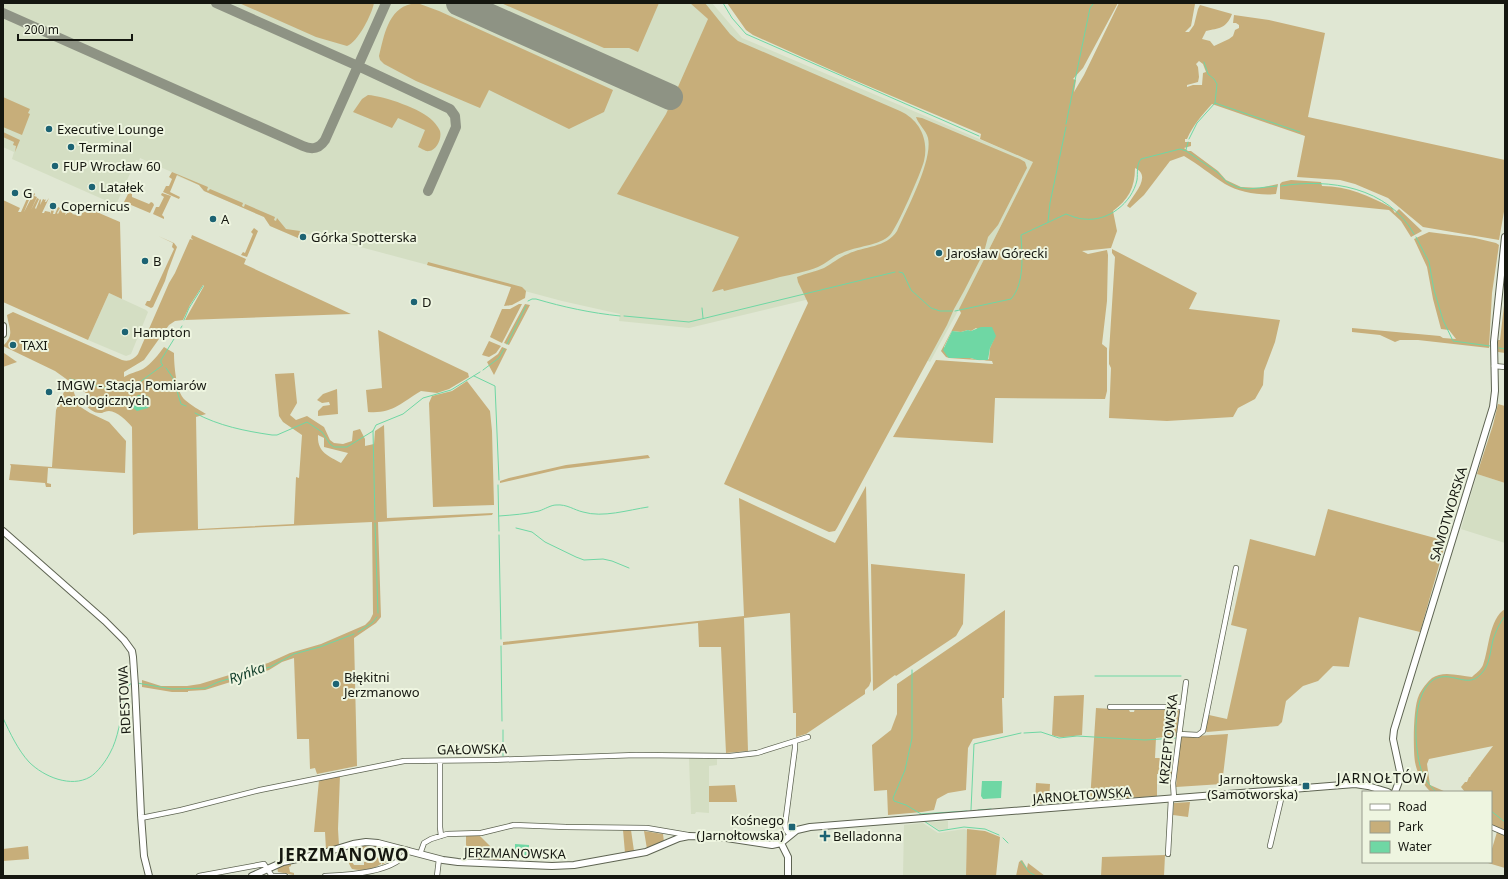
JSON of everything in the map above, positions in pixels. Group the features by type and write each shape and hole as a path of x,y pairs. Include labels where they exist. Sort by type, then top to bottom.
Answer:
{"street":[{"name":"SAMOTWORSKA","path":"1395,791 1401,776 1393,739 1394,730 1491,415 1495,391 1495,327 1505,237"},
{"path":"3,326 3,334"},
{"path":"1494,366 1505,368"},
{"name":"RDESTOWA","path":"3,532 105,622 124,640 132,651 141,818 144,856 149,876"},
{"path":"1178,734 1198,735 1203,731 1236,568"},
{"name":"KRZEPTOWSKA","path":"1168,854 1178,734 1186,682"},
{"path":"1110,707 1182,707"},
{"name":"GAŁOWSKA","path":"141,818 176,812 254,792 404,761 636,755 730,756 757,753 808,737"},
{"path":"790,835 786,830 785,825 795,742"},
{"path":"440,761 441,836"},
{"name":"JARNOŁTOWSKA","path":"781,843 797,830 810,827 1172,798 1283,791 1355,784 1385,791"},
{"path":"1270,846 1283,791"},
{"path":"420,854 424,843 441,836 456,833 481,833 514,825 646,828 666,833 689,836"},
{"path":"1492,827 1505,833"},
{"path":"666,833 670,843"},
{"name":"JERZMANOWSKA","path":"252,876 266,868 283,862 320,854 360,842 378,842 439,859 468,863 570,865 646,852 679,838 689,836 720,837 772,845 781,843"},
{"path":"781,843 788,857 788,876"},
{"path":"325,876 374,871 399,859 408,850"},
{"path":"437,876 439,859"},
{"path":"198,876 264,864 272,876 285,876"}],"shaded area":[{"path":"3,3 712,3 742,38 1033,162 959,309 930,362 818,297 689,328 619,321 620,314 562,301 300,232 298,238 270,226 264,217 204,191 199,185 140,158 139,161 136,160 116,205 12,159 14,152 3,147"},
{"path":"109,293 148,312 131,354 126,356 88,340"},
{"path":"1477,474 1505,483 1505,543 1461,529"},
{"path":"689,758 717,759 717,765 709,766 709,813 696,812 695,814 691,814"},
{"path":"948,821 948,829 939,830 927,822"},
{"path":"923,823 938,833 964,829 967,830 966,876 903,876 904,825"}],"green space":[{"path":"239,3 374,3 360,34 347,46 316,37"},
{"path":"501,3 659,3 638,52 629,48 604,48"},
{"path":"690,3 705,3 730,34 738,41 900,111 918,125 924,138 924,161 898,222 890,235 874,244 839,254 818,267 809,270 724,291 723,289 712,292 739,237 617,194 666,114 708,19"},
{"path":"727,3 1118,3 1083,68 1073,79 1076,80 1074,92 1084,75 1119,3 1195,4 1191,26 1185,32 1189,32 1194,25 1200,5 1232,14 1227,23 1222,27 1206,31 1202,39 1210,41 1214,46 1229,39 1233,36 1235,30 1239,28 1239,25 1233,23 1234,15 1269,20 1325,33 1308,117 1505,160 1505,206 1499,240 1423,227 1388,198 1355,184 1340,180 1297,177 1305,136 1212,104 1201,116 1187,139 1185,139 1185,142 1191,142 1191,146 1184,148 1191,151 1218,171 1226,180 1241,187 1260,188 1278,184 1276,194 1250,193 1230,187 1184,156 1170,161 1144,195 1130,208 1127,206 1142,181 1140,172 1135,168 1134,182 1130,193 1127,198 1113,211 1117,231 1111,248 1082,251 1088,254 1107,250 1108,255 1107,301 1102,344 1107,348 1107,391 1105,399 995,398 993,443 893,437 936,360 993,364 992,361 949,358 946,357 941,351 961,313 959,309 1033,162 980,139 981,134 847,77 753,35 746,30","holes":["1199,61 1203,64 1206,72 1203,73 1202,85 1187,87 1187,85 1198,82 1198,67 1196,64","976,328 994,339 990,348 989,359 950,358 944,347 952,331 971,331"]},
{"path":"411,4 420,4 439,11 613,90 604,112 569,129 489,90 480,108 416,81 384,64 380,60 379,56 388,24 397,11"},
{"path":"368,95 402,104 428,116 440,131 437,146 428,151 418,147 425,130 398,118 392,128 353,112 362,99"},
{"path":"3,97 30,109 28,113 30,114 22,135 3,127"},
{"path":"916,117 922,118 1020,159 1025,162 1027,168 998,225 988,237 984,252 947,325 837,528 835,531 829,532 724,484 808,303 797,277 824,268 854,251 881,244 892,237 897,231 913,198 927,159 929,147 926,132"},
{"path":"3,132 20,140 15,152 16,146 13,145 14,142 3,137"},
{"path":"172,172 208,187 208,191 210,189 243,203 242,206 244,207 245,204 275,217 274,220 276,221 277,218 286,229 300,231 298,238 270,226 264,217 204,191 199,185 177,175 170,192 180,197 179,199 163,192 166,186 169,186 172,179 169,177"},
{"path":"1291,180 1321,182 1322,186 1332,186 1350,190 1367,196 1392,208 1395,213 1399,209 1422,231 1411,237 1401,221 1389,210 1280,199 1280,184"},
{"path":"34,193 34,196 37,197 31,210 37,198 39,199 35,208 36,209 40,199 40,205 43,199 46,199 46,202 49,198 42,213 45,211 50,212 50,214 52,209 54,210 53,214 55,214 58,207 60,208 57,213 58,214 62,206 61,211 64,208 62,213 67,210 65,215 71,210 74,211 72,214 77,215 78,213 81,216 85,207 120,222 122,299 109,293 88,340 3,302 3,200 20,208 18,212 21,212 29,194 31,195 24,212"},
{"path":"130,193 132,194 132,197 149,204 151,202 153,203 154,205 150,213 124,202"},
{"path":"162,193 171,196 162,215 164,219 153,214 156,207 159,207 164,197 161,195"},
{"path":"254,228 258,231 247,257 241,255 243,252 245,253 253,234 251,232"},
{"path":"1429,232 1475,238 1499,245 1492,293 1489,348 1418,340 1400,340 1395,342 1380,335 1352,332 1352,328 1440,336 1443,338 1456,339 1449,330 1441,329 1427,267 1414,239"},
{"path":"192,235 246,259 244,264 351,314 185,320 204,286 203,285 190,305 183,320 175,321 169,325 144,360 124,372 124,377 143,369 152,362 164,347 174,353 176,378 179,391 182,396 190,404 206,414 196,417 198,529 294,524 296,477 299,478 302,435 283,422 279,416 275,374 294,373 297,403 290,415 296,420 307,416 324,427 330,440 334,443 343,444 352,441 353,431 360,429 365,439 365,446 374,444 375,431 384,425 387,518 493,513 492,515 378,522 381,617 376,623 354,638 357,766 317,774 315,768 310,769 309,739 297,739 294,658 282,662 269,670 205,690 172,692 142,687 142,680 161,686 187,686 200,684 268,663 290,653 321,644 365,625 373,614 372,522 138,533 133,535 132,427 125,419 112,411 96,413 91,410 83,402 86,393 55,371 3,346 7,342 10,335 7,315 13,312 122,360 127,361 133,359 138,354 190,239 193,240 191,238","holes":["318,435 324,438 324,447 348,453 341,463 328,456 321,449 319,446"]},
{"path":"158,236 174,243 177,247 165,281 153,307 151,308 145,305 147,301 150,301 174,249 172,247 173,243"},
{"path":"1112,249 1197,293 1189,309 1280,320 1275,342 1264,371 1263,385 1255,399 1238,408 1233,417 1167,421 1109,418 1111,368 1109,364 1109,352 1115,257 1112,253"},
{"path":"428,262 522,287 526,291 525,298 512,305 504,306 511,287 427,265"},
{"path":"1505,297 1505,353 1498,352 1498,340 1500,340"},
{"path":"522,304 502,343 490,337 502,309 510,309"},
{"path":"525,304 530,305 509,345 504,343"},
{"path":"378,330 468,373 469,377 449,389 437,393 421,391 396,407 384,411 368,412 366,390 382,388"},
{"path":"489,341 501,346 496,353 489,357 482,355"},
{"path":"502,347 507,349 494,375 487,362 498,354"},
{"path":"4,353 17,362 3,367"},
{"path":"467,381 490,411 494,505 433,507 429,403 432,396 452,391"},
{"path":"67,385 73,390 79,406 109,422 126,441 125,473 48,468 47,483 51,484 51,487 46,487 45,483 9,480 10,464 52,467 56,410"},
{"path":"337,389 338,414 318,416 318,411 323,406 330,405 329,402 322,403 317,400 323,394"},
{"path":"1498,404 1505,406 1505,483 1477,474 1493,425"},
{"path":"648,455 650,458 561,469 500,483 500,481 509,478 566,465"},
{"path":"866,486 871,681 865,690 865,694 806,734 796,737 796,713 793,713 790,613 744,618 748,751 726,753 721,647 699,647 698,623 503,645 503,642 744,616 739,498 835,543"},
{"path":"1328,509 1446,541 1420,632 1359,617 1349,667 1333,666 1318,681 1303,686 1286,701 1282,722 1278,726 1205,731 1209,715 1227,719 1247,629 1231,625 1250,539 1315,556"},
{"path":"871,564 965,574 963,624 956,636 873,691"},
{"path":"1505,609 1505,831 1492,825 1492,791 1464,791 1461,787 1465,782 1467,782 1469,777 1493,746 1429,759 1427,764 1430,785 1444,791 1430,791 1423,782 1417,770 1414,748 1417,701 1423,688 1430,679 1441,674 1472,677 1478,672 1483,665 1490,635 1500,614"},
{"path":"1005,610 1004,698 1002,698 1003,733 973,739 968,748 966,790 948,793 937,799 934,810 888,815 887,790 874,791 872,745 891,730 897,714 897,684"},
{"path":"1084,695 1082,735 1063,737 1052,735 1054,696"},
{"path":"1096,708 1129,710 1130,712 1134,712 1135,708 1178,709 1180,713 1177,736 1156,738 1155,758 1173,758 1172,775 1157,774 1157,796 1090,801"},
{"path":"1228,734 1222,784 1176,787 1180,737"},
{"path":"340,775 338,829 339,846 326,850 325,832 314,832 319,780"},
{"path":"1036,783 1050,784 1049,803 1035,804"},
{"path":"735,785 737,802 709,802 709,786"},
{"path":"1190,802 1188,817 1173,815 1174,803"},
{"path":"967,829 985,831 1000,837 996,876 966,876"},
{"path":"623,830 631,830 634,851 625,853"},
{"path":"644,831 663,834 664,842 647,849"},
{"path":"1497,832 1505,836 1505,868 1488,863 1492,863 1492,849"},
{"path":"466,834 479,835 501,857 500,860 466,859"},
{"path":"376,845 401,852 382,865 383,857 380,847"},
{"path":"376,845 380,847 381,850 375,852 363,852 352,857 351,860 354,865 364,865 364,862 375,860 380,855 382,857 381,864 367,870 352,869 348,860 350,850 359,846"},
{"path":"28,846 29,859 3,861 3,849"},
{"path":"1165,855 1164,876 1101,876 1102,857"},
{"path":"1022,860 1027,868 1028,863 1045,876 1016,876 1019,862"},
{"path":"291,863 291,866 289,867 290,872 294,873 294,875 278,872 277,867"}],"water":[{"path":"981,327 992,327 996,336 990,348 988,360 949,358 947,356 943,350 952,331 971,331"},
{"path":"138,395 148,396 150,404 148,408 137,411 133,408 131,403"},
{"path":"982,781 1002,781 1001,798 983,799 981,796"},
{"path":"515,844 529,845 529,856 515,856"}],"waterway":[{"path":"723,3 732,18 746,34 979,136"},
{"path":"1066,124 1090,8 1093,4"},
{"path":"1189,139 1197,123 1215,103 1217,84 1208,74 1204,62"},
{"path":"1215,103 1300,132"},
{"path":"1048,222 1050,203 1066,127"},
{"path":"1186,150 1188,142"},
{"path":"955,311 1011,299 1019,285 1021,277 1021,235 1066,214 1080,218 1093,219 1110,214 1118,209 1130,196 1134,188 1137,180 1139,161 1141,159 1180,149 1186,151 1217,172 1227,182 1237,187 1248,189 1277,186"},
{"path":"1281,186 1319,184 1338,185 1356,189 1373,196 1389,206 1403,218 1414,234"},
{"path":"1416,237 1429,262 1434,290 1443,320 1453,341 1490,346"},
{"path":"624,316 689,322 895,272"},
{"path":"899,272 903,273 911,290 931,308 940,311 952,311"},
{"path":"184,320 189,308 203,286"},
{"path":"528,301 536,299 556,305 620,316"},
{"path":"507,344 526,306"},
{"path":"702,308 703,318"},
{"path":"133,387 163,365 161,360 182,326"},
{"path":"1499,348 1505,349"},
{"path":"483,370 499,358 504,349"},
{"path":"166,368 173,378 181,404 186,406"},
{"path":"195,413 204,418 232,427 272,435 277,435 307,422 322,432 330,444 334,447 347,447 373,431 376,425 403,414 423,398 451,390 480,372"},
{"path":"474,376 495,386 499,480"},
{"path":"70,379 105,388 121,387"},
{"name":"Ryńka","path":"373,431 375,520"},
{"path":"498,485 499,531"},
{"path":"499,516 534,512 556,505 564,505 591,514 616,513 648,507"},
{"name":"Ryńka","path":"375,523 378,613"},
{"path":"516,528 532,532 545,542 584,560 603,559 629,568"},
{"path":"499,535 501,639"},
{"path":"1435,791 1423,775 1418,753 1416,725 1420,698 1433,680 1440,677 1470,680 1481,674 1486,667 1493,640 1505,616"},
{"name":"Ryńka","path":"358,632 372,623 377,617"},
{"name":"Ryńka","path":"137,683 172,689 206,688 218,682 270,667 294,654 320,647 354,634"},
{"path":"501,646 502,721"},
{"path":"912,670 912,738 905,770 893,798 894,801 906,805 921,814 967,811"},
{"path":"1095,676 1181,676"},
{"name":"Ryńka","path":"125,697 129,685 132,683"},
{"name":"Ryńka","path":"3,718 18,747 29,762 35,767 58,779 66,781 83,780 93,775 101,766 113,747 124,701"},
{"path":"503,730 503,756"},
{"path":"1024,733 1041,732 1059,738 1077,736 1145,740 1176,738"},
{"path":"971,810 974,744 1021,733"},
{"path":"978,810 991,809"},
{"path":"1492,812 1505,822"},
{"path":"924,821 939,831 964,827 985,829 999,835"},
{"path":"1003,838 1008,843"},
{"path":"1021,861 1029,872 1036,876"}],"taxiway":[{"path":"216,3 358,66 450,109 455,116 456,127 428,191"},
{"path":"3,13 303,146 315,148 325,140 386,3"}],"runway":[{"path":"459,3 670,97"}],"place":[{"name":"Executive Lounge","path":"49,129"},
{"name":"Terminal","path":"71,147"},
{"name":"FUP Wrocław 60","path":"55,166"},
{"name":"Latałek","path":"92,187"},
{"name":"G","path":"15,193"},
{"name":"Copernicus","path":"53,206"},
{"name":"A","path":"213,219"},
{"name":"Górka Spotterska","path":"303,237"},
{"name":"Jarosław Górecki","path":"939,253"},
{"name":"B","path":"145,261"},
{"name":"D","path":"414,302"},
{"name":"Hampton","path":"125,332"},
{"name":"TAXI","path":"13,345"},
{"name":"IMGW - Stacja Pomiarów Aerologicznych","path":"49,392"},
{"name":"Błękitni Jerzmanowo","path":"336,684"},
{"name":"Jarnołtowska (Samotworska)","path":"1306,786"},
{"name":"Kośnego (Jarnołtowska)","path":"792,827"},
{"name":"Belladonna","path":"825,836"}],"district":[{"name":"JARNOŁTÓW","path":"1382,778"},
{"name":"JERZMANOWO","path":"344,855"}]}
